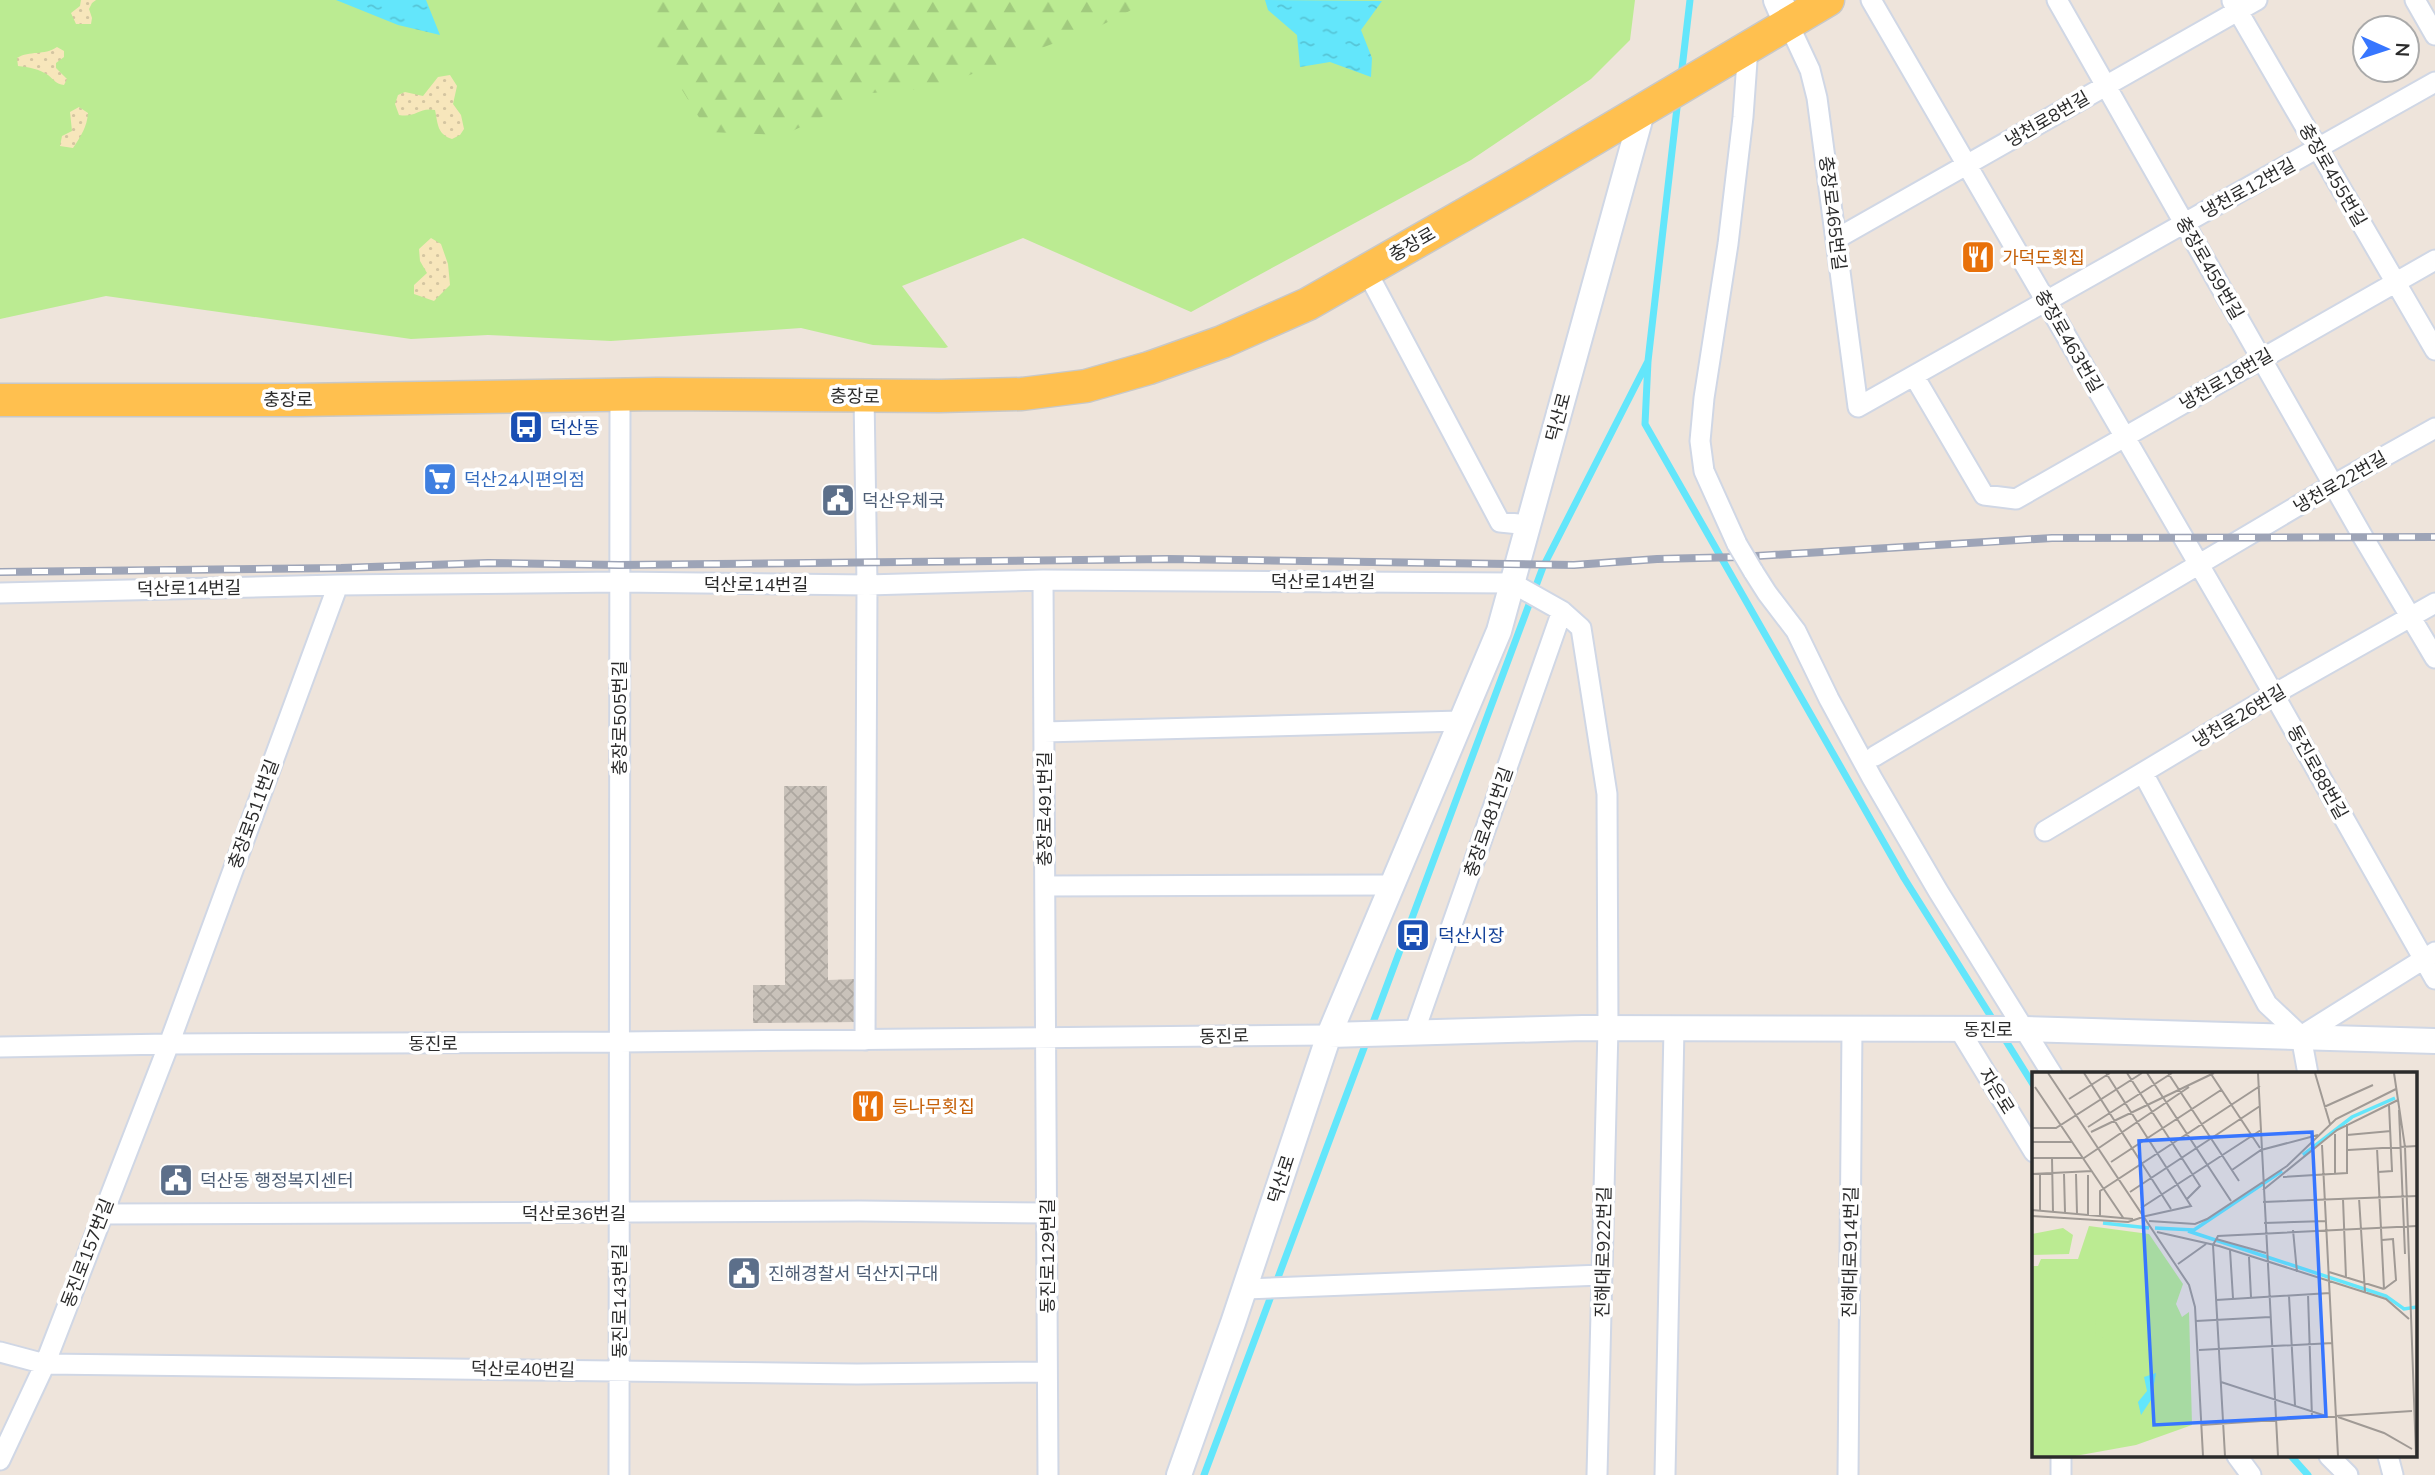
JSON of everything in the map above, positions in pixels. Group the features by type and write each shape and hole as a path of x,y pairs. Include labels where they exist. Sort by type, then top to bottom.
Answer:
{"main road":[{"path":"1743,50 1783,12 1828,0"},
{"name":"충장로","path":"0,400 299,400 620,394 998,395 1086,386 1149,368 1222,342 1308,304 1743,50"}],"street":[{"name":"충장로463번길","path":"1871,0 2183,537"},
{"name":"충장로459번길","path":"2057,0 2333,485 2435,658"},
{"name":"냉천로8번길","path":"1836,239 2106,86 2235,6 2257,0"},
{"path":"2415,0 2435,35"},
{"name":"충장로455번길","path":"2235,6 2435,350"},
{"name":"충장로465번길","path":"1783,12 1810,70 1817,98 1858,407"},
{"path":"1743,50 1743,117 1700,441 1704,471 1737,544 1767,593 1796,631 1829,699 1879,790 1938,891 2051,1072"},
{"name":"냉천로12번길","path":"1858,407 2435,82"},
{"name":"덕산로","path":"1179,1475 1245,1289 1329,1035 1499,631 1643,110"},
{"name":"냉천로18번길","path":"1914,376 1984,495 2016,499 2435,260"},
{"path":"1366,270 1500,522 1528,525"},
{"name":"충장로505번길","path":"619,1042 620,394"},
{"path":"864,396 867,584 865,1040"},
{"name":"냉천로22번길","path":"2199,565 2435,428"},
{"name":"동진로88번길","path":"2183,537 2429,955 2435,979"},
{"path":"1875,756 2199,565"},
{"name":"덕산로14번길","path":"0,593 619,582 867,584 1043,580 1512,583"},
{"name":"충장로491번길","path":"1043,580 1045,1038"},
{"path":"1512,583 1562,611 1581,628 1607,794 1608,1028"},
{"name":"충장로511번길","path":"169,1044 338,585"},
{"name":"냉천로26번길","path":"2045,831 2274,694 2435,603"},
{"name":"충장로481번길","path":"1414,1033 1562,611"},
{"path":"1044,732 1461,721"},
{"path":"2143,773 2267,1004 2301,1036 2308,1072"},
{"path":"1045,886 1391,885"},
{"path":"2301,1036 2429,955"},
{"name":"동진로","path":"0,1047 1329,1035 1583,1028 2025,1029 2435,1041"},
{"name":"진해대로922번길","path":"1597,1475 1608,1028"},
{"path":"1664,1475 1674,1028"},
{"name":"진해대로914번길","path":"1848,1475 1852,1029"},
{"name":"자은로","path":"1959,1030 2032,1149"},
{"name":"동진로129번길","path":"1045,1038 1048,1475"},
{"name":"동진로143번길","path":"619,1042 619,1475"},
{"name":"동진로157번길","path":"0,1460 45,1364 169,1044"},
{"name":"덕산로36번길","path":"103,1214 1046,1213"},
{"path":"1245,1289 1602,1275"},
{"name":"덕산로40번길","path":"0,1352 45,1364 857,1374 1047,1372"},
{"path":"2238,1458 2251,1475"},
{"path":"2331,1458 2348,1475"},
{"path":"2389,1458 2393,1475"}],"green space":[{"path":"0,0 1635,0 1630,40 1591,79 1471,160 1191,312 1023,238 902,286 948,347 945,348 873,345 801,328 611,341 488,335 411,339 106,296 0,319"},
{"path":"654,0 1151,0 1100,26 935,88 872,93 784,135 708,132 655,46"}],"sand":[{"path":"81,0 96,0 89,9 91,24 76,24 71,13 80,6"},
{"path":"57,47 64,51 64,57 56,63 56,68 67,79 64,85 41,71 18,66 17,58"},
{"path":"450,75 457,86 453,104 461,115 464,129 460,135 452,139 443,134 435,110 399,115 395,104 398,95 405,92 423,96 438,77"},
{"path":"79,107 88,113 83,131 73,148 60,146 62,136 72,131 70,112"},
{"path":"431,238 441,244 448,264 450,285 434,301 414,294 414,285 427,273 420,261 419,249"}],"water":[{"path":"336,0 426,0 440,35 398,25"},
{"path":"1265,0 1382,1 1361,30 1372,58 1371,77 1330,62 1300,67 1297,35 1268,10"}],"building":[{"path":"784,786 827,786 828,980 856,979 857,1022 753,1023 753,985 785,985"}],"waterway":[{"path":"1681,77 1690,0"},
{"path":"1678,99 1648,361 1645,424 1904,878 1995,1023"},
{"path":"1371,1028 1543,567 1648,361"},
{"path":"2001,1033 2032,1083"},
{"path":"1204,1475 1367,1040"},
{"path":"2293,1458 2308,1475"}],"railway":[{"path":"0,572 341,568 488,563 619,565 1168,559 1574,565 2052,538 2435,537"}],"place":[{"name":"가덕도횟집","path":"1978,257"},
{"name":"덕산동","path":"526,427"},
{"name":"덕산24시편의점","path":"440,479"},
{"name":"덕산우체국","path":"838,500"},
{"name":"덕산시장","path":"1413,935"},
{"name":"등나무횟집","path":"868,1106"},
{"name":"덕산동 행정복지센터","path":"176,1180"},
{"name":"진해경찰서 덕산지구대","path":"744,1273"}]}
